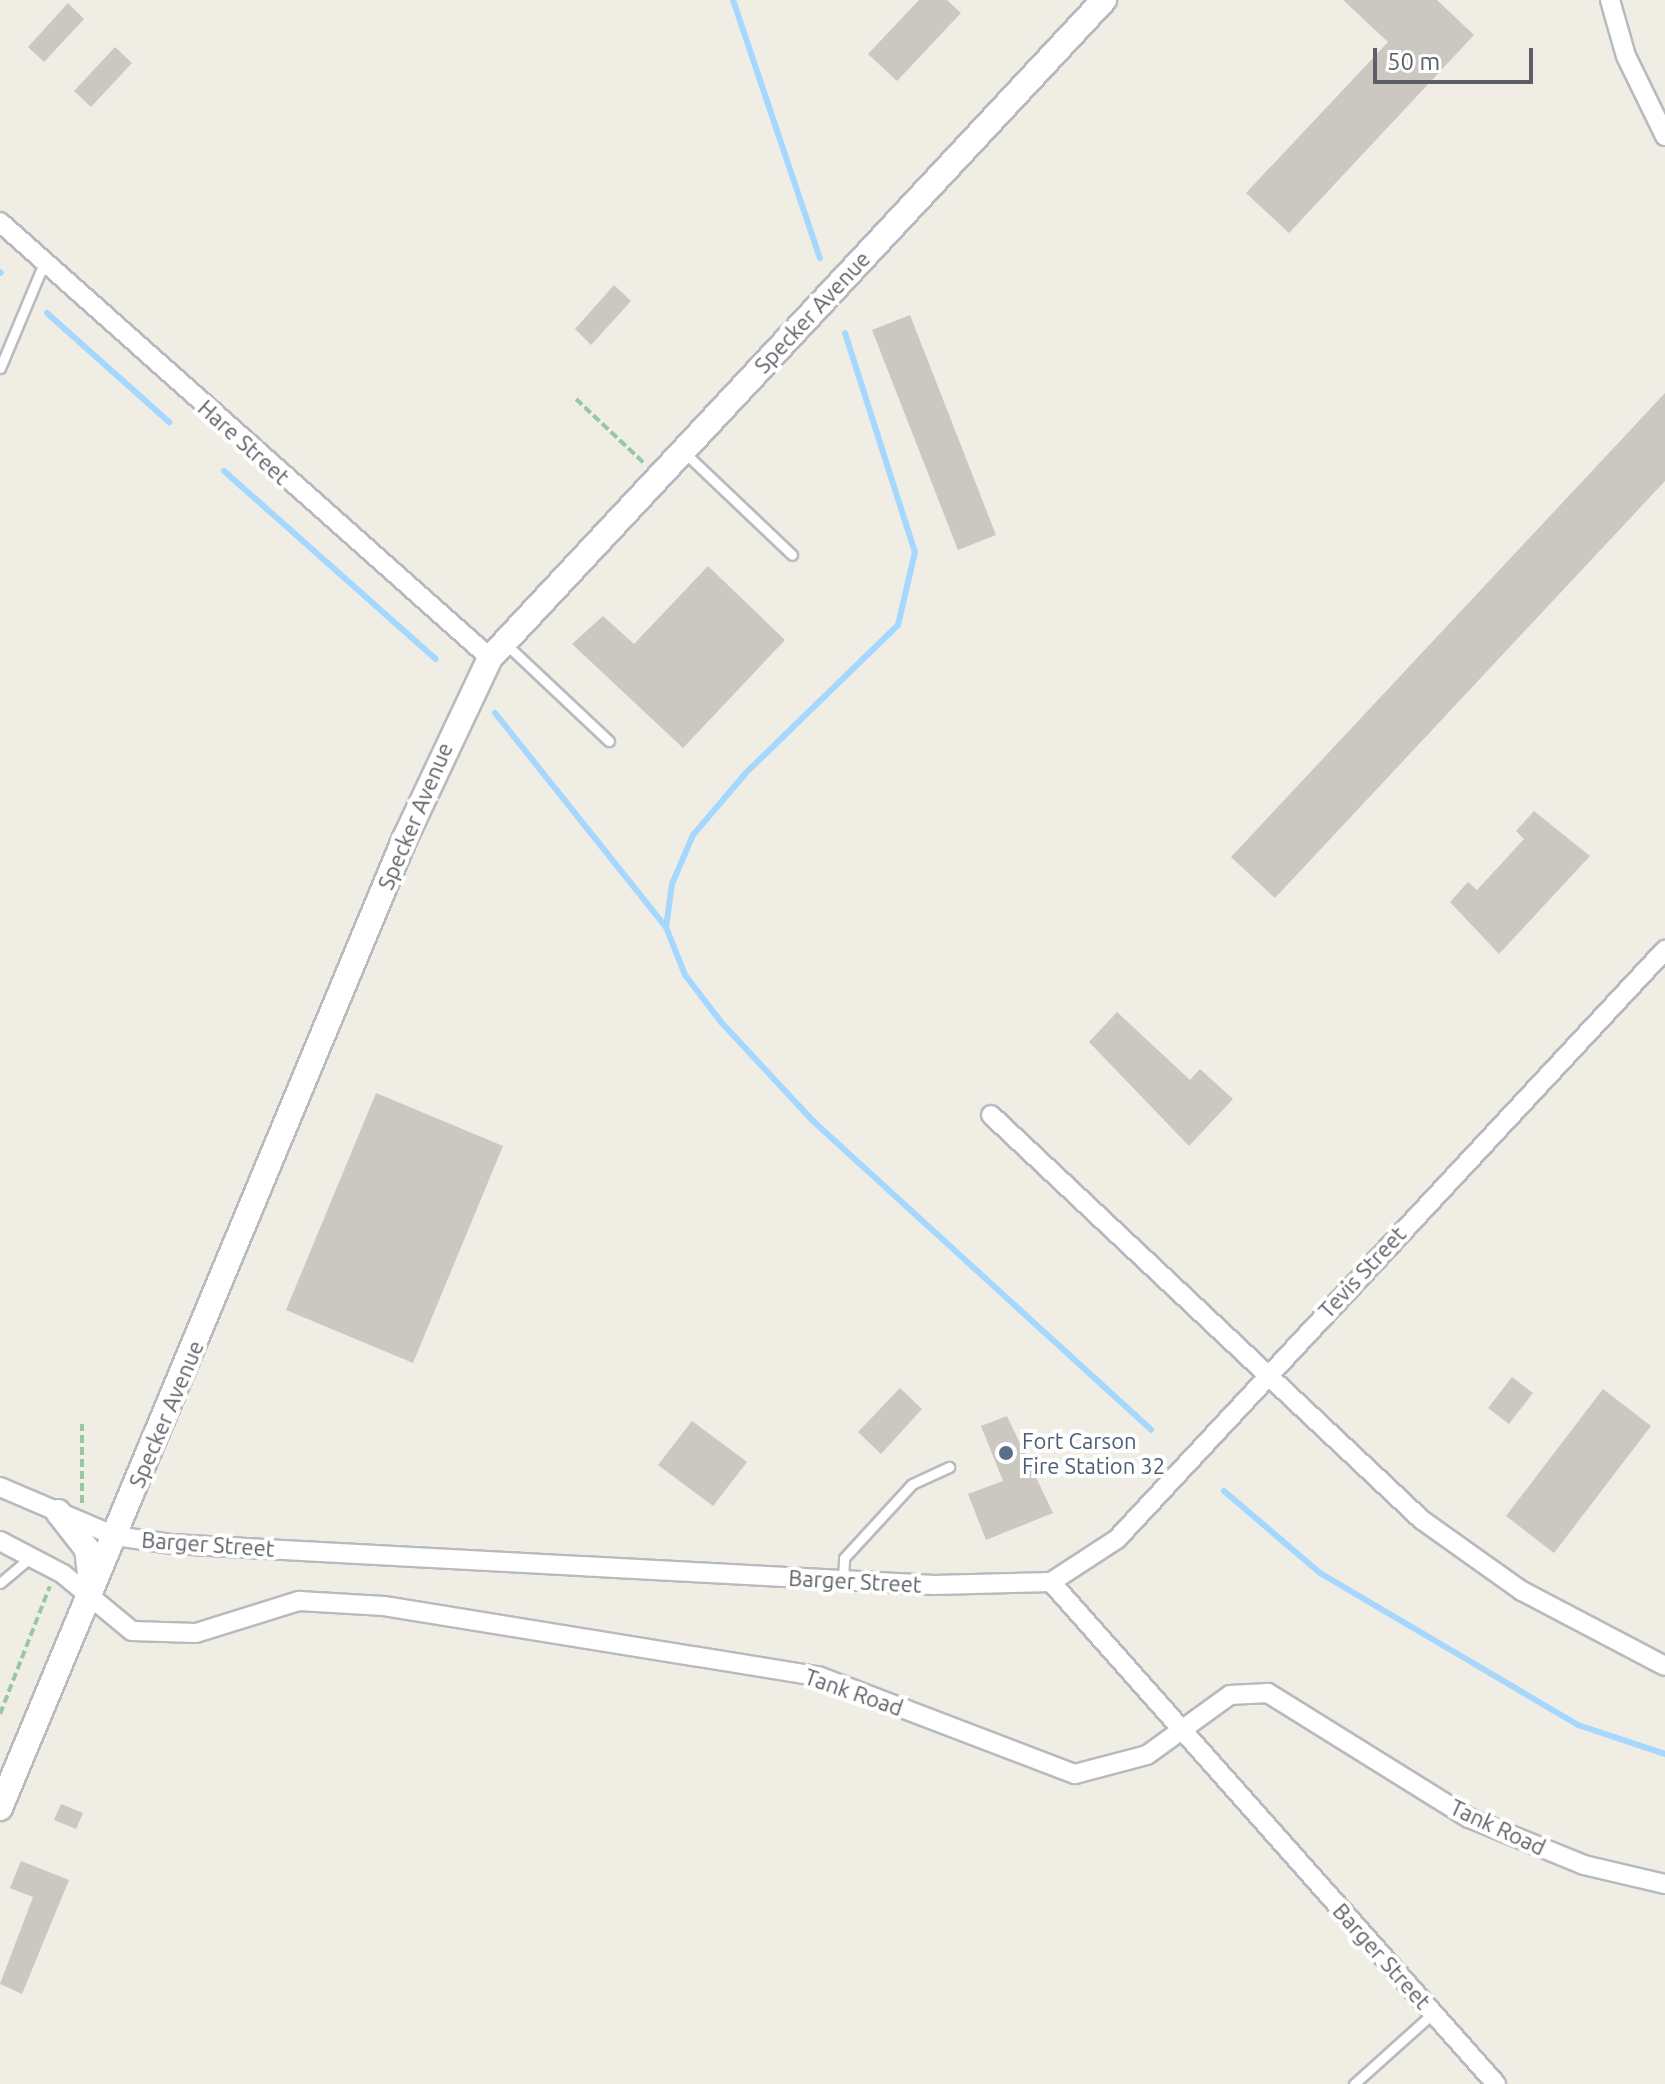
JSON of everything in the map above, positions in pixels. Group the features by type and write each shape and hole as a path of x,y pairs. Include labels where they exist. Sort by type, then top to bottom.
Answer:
{"street":[{"name":"Specker Avenue","path":"0,1808 405,838 497,650 1104,0"},
{"path":"1610,0 1631,67 1665,136"},
{"name":"Hare Street","path":"0,222 497,650"},
{"name":"Tevis Street","path":"1051,1582 1117,1539 1265,1375 1665,950"},
{"path":"991,1115 1422,1520 1522,1591 1665,1666"},
{"name":"Barger Street","path":"0,1487 115,1536 843,1580 1016,1588 1051,1582 1496,2084"},
{"path":"58,1512 87,1549 90,1594"},
{"name":"Tank Road","path":"0,1541 90,1594 122,1627 155,1635 196,1633 274,1605 324,1600 818,1676 1075,1774 1126,1765 1230,1695 1268,1693 1469,1818 1584,1865 1665,1884"}],"lane":[{"path":"0,368 44,263"},
{"path":"682,450 792,555"},
{"path":"497,650 609,741"},
{"path":"843,1580 844,1558 912,1484 949,1467"},
{"path":"0,1583 31,1557"},
{"path":"1354,2084 1433,2013"}],"path":[{"path":"576,399 658,476"}],"building":[{"path":"919,0 947,0 961,13 897,81 868,54"},
{"path":"1343,0 1437,0 1474,35 1289,233 1246,193 1388,42"},
{"path":"68,3 84,19 44,62 28,47"},
{"path":"115,47 132,63 91,107 74,91"},
{"path":"614,285 631,301 591,345 575,329"},
{"path":"910,315 996,535 958,550 872,330"},
{"path":"1665,393 1665,481 1275,898 1231,857"},
{"path":"708,566 785,640 683,748 572,644 603,616 634,644"},
{"path":"1534,811 1590,856 1499,954 1450,902 1468,882 1477,890 1524,839 1516,831"},
{"path":"1117,1012 1190,1080 1200,1069 1233,1099 1189,1146 1089,1042"},
{"path":"376,1093 503,1146 413,1363 286,1310"},
{"path":"1512,1377 1533,1393 1509,1424 1488,1408"},
{"path":"900,1388 922,1409 881,1454 858,1432"},
{"path":"1603,1389 1651,1426 1554,1553 1506,1516"},
{"name":"Fort Carson Fire Station 32","path":"1007,1416 1053,1513 986,1540 968,1494 1003,1481 981,1426"},
{"path":"692,1421 747,1462 713,1506 658,1465"},
{"path":"61,1804 83,1813 76,1829 54,1820"},
{"path":"21,1861 69,1880 22,1994 0,1984 33,1897 10,1888"}],"waterway":[{"path":"733,0 820,258"},
{"path":"47,313 169,422"},
{"path":"845,333 915,552 898,625 745,774 693,835 672,884 666,927 685,975 721,1022 813,1121 1151,1430"},
{"path":"224,471 436,659"},
{"path":"495,713 665,926"},
{"path":"1224,1491 1320,1573 1578,1725 1665,1754"}],"place":[{"name":"Fort Carson Fire Station 32","path":"1006,1453"}]}
